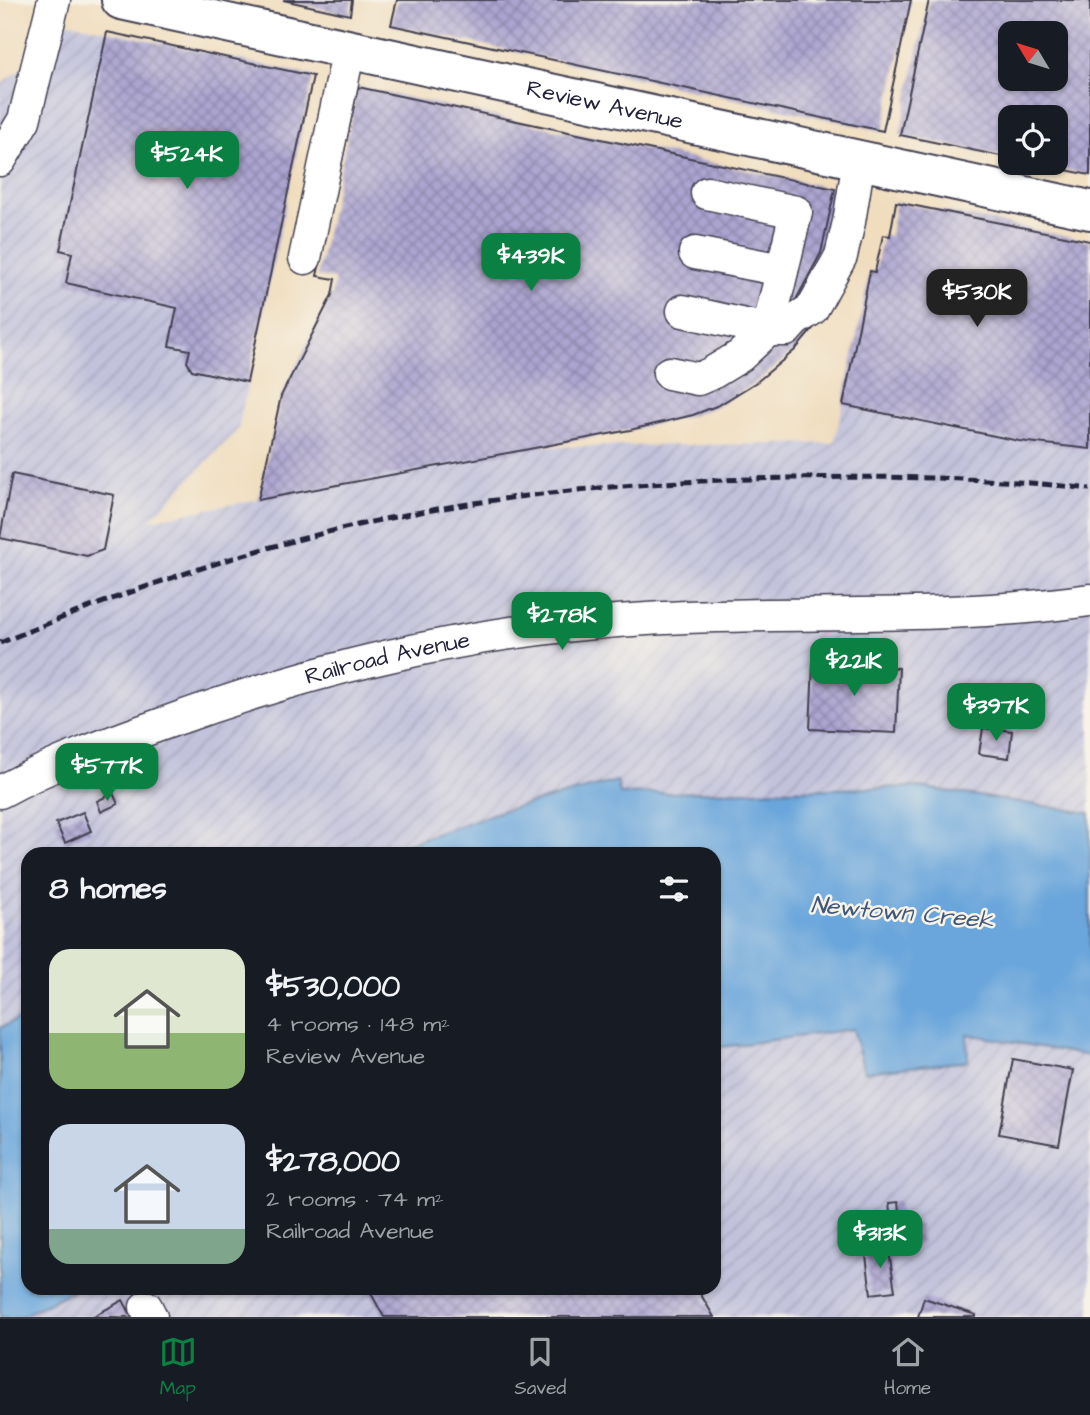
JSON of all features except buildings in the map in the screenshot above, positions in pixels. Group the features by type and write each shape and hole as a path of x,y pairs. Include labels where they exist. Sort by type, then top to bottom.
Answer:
{"main road":[{"name":"Review Avenue","path":"121,0 1090,210"}],"street":[{"path":"0,160 24,120 54,0"},
{"path":"306,258 349,49"},
{"path":"669,373 698,379 712,373 782,325 812,309 841,256 849,222 852,158"},
{"path":"707,194 796,212 782,271 782,325"},
{"path":"695,253 782,271"},
{"path":"683,311 782,325"},
{"name":"Railroad Avenue","path":"0,792 41,769 259,691 379,658 509,632 594,622 708,616 965,613 1090,600"}],"shaded area":[{"path":"39,18 313,76 238,430 150,520 536,447 834,443 843,405 1019,441 1090,449 1090,817 619,794 617,781 403,847 21,847 21,1018 0,1029 0,85 29,63"},
{"path":"854,1029 864,1072 966,1034 1090,1056 1090,1317 20,1317 64,1295 721,1295 721,1047"}],"water":[{"name":"Newtown Creek","path":"617,781 620,794 919,787 1090,813 1090,1056 967,1034 968,1061 864,1072 853,1029 721,1047 721,847 398,847 501,811"},
{"path":"21,1018 21,1295 64,1295 20,1317 0,1317 0,1028"}],"railway":[{"path":"0,643 105,601 267,548 377,521 522,496 703,481 868,477 942,478 1090,489"}]}
